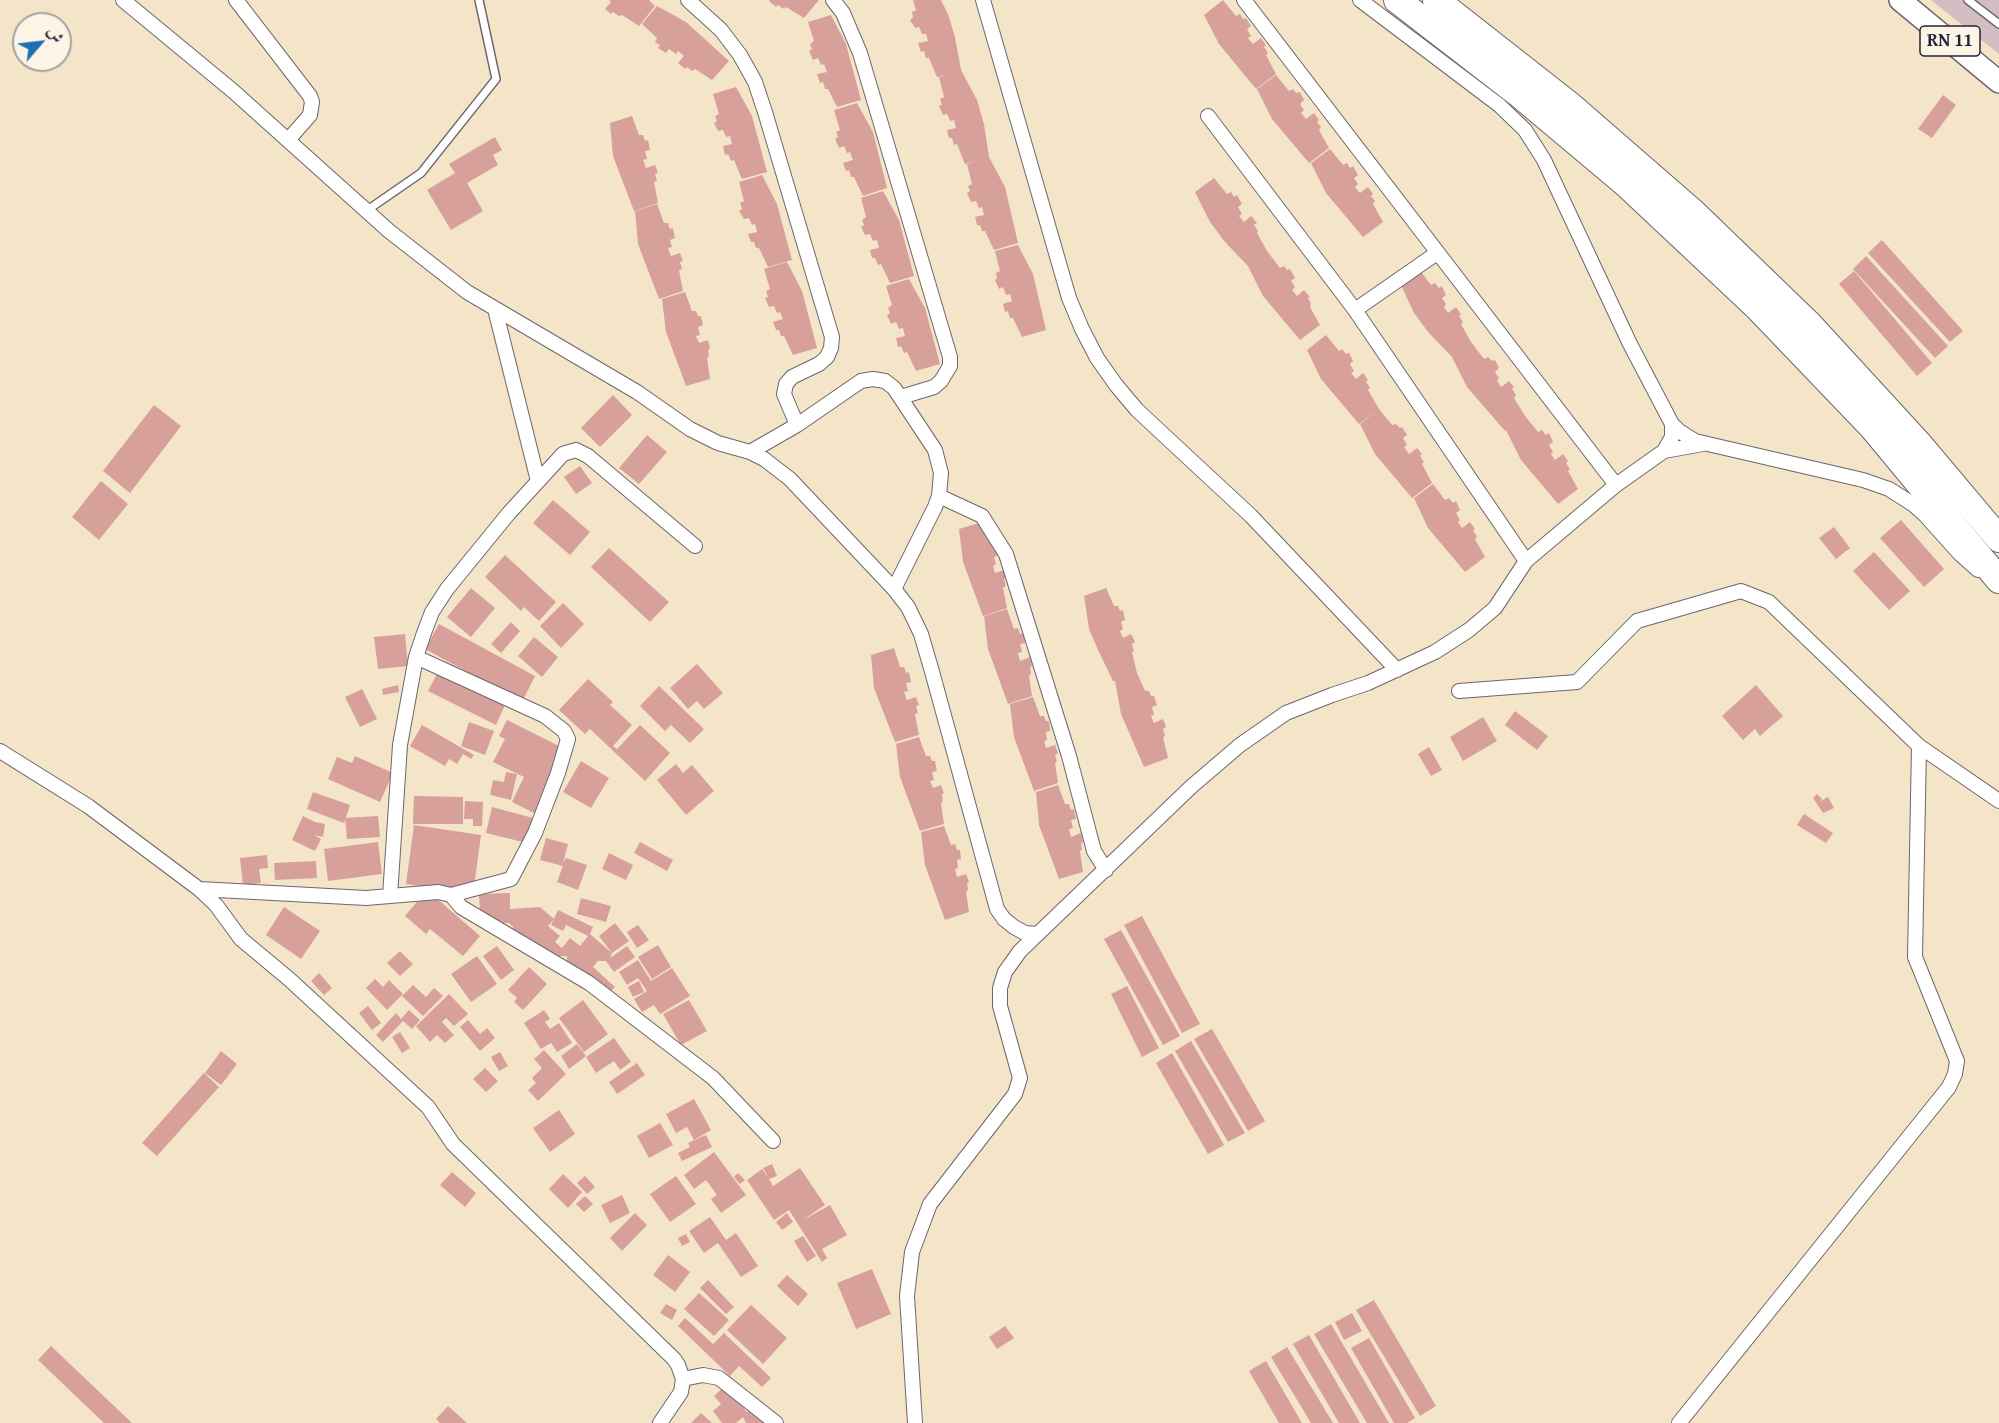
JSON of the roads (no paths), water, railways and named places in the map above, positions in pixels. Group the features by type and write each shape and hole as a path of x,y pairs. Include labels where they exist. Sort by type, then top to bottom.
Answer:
{"highway":[{"path":"1397,0 1520,95 1626,184 1757,307 1872,427 1999,579"},
{"path":"1436,0 1571,106 1694,213 1809,324 1920,446 1999,539"}],"main road":[{"name":"RN 11","path":"1900,0 1999,81"}],"street":[{"path":"123,0 181,46 366,211 466,292 637,392 690,429 718,443 750,452 778,468 790,479 894,589 908,607 921,634 997,909 1014,927 1025,933 1038,934"},
{"path":"236,0 310,96 312,102 310,115 289,140"},
{"path":"688,0 721,30 740,55 755,82 832,337 827,357 819,364 792,377 786,384 784,394 797,425"},
{"path":"833,0 843,13 860,53 950,357 950,366 941,381 934,387 901,397"},
{"path":"982,0 1069,298 1097,358 1137,410 1251,516 1397,670"},
{"path":"1244,0 1616,485"},
{"path":"1360,0 1499,105 1525,130 1544,160 1620,324 1672,424 1687,437 1705,443 1863,480 1889,489 1914,505 1960,554 1999,585"},
{"path":"1208,116 1355,310 1526,561"},
{"path":"1355,310 1437,253"},
{"path":"495,309 538,481"},
{"path":"750,452 797,425 861,381 873,379 885,381 894,388 935,450 941,473 939,496 894,589"},
{"path":"1664,451 1672,437 1672,424"},
{"path":"915,1423 907,1296 912,1252 930,1204 1015,1094 1020,1078 1000,1006 999,988 1005,972 1020,951 1191,786 1240,745 1286,713 1368,683 1436,652 1469,630 1495,608 1526,561 1616,485 1664,451 1705,443"},
{"path":"390,896 400,745 417,657 432,612 447,589 509,513 562,454 576,450 582,452 695,546"},
{"path":"939,496 982,516 1006,554 1069,756 1094,851 1106,870"},
{"path":"1459,691 1577,682 1637,621 1741,591 1769,602 1919,746 1999,801"},
{"path":"199,889 366,898 438,892 451,895 511,879 535,833 558,773 568,739 564,731 545,716 417,657"},
{"path":"1679,1423 1948,1087 1955,1074 1957,1061 1915,957 1919,746"},
{"path":"0,751 88,806 199,889 216,905 241,939 289,979 428,1107 453,1144 674,1359 682,1380 681,1392 660,1423"},
{"path":"451,895 461,907 589,982 713,1078 773,1141"},
{"path":"682,1380 703,1375 719,1378 776,1423"}],"lane":[{"path":"366,211 421,173 496,79 478,0"},
{"path":"1968,0 1999,24"}]}
